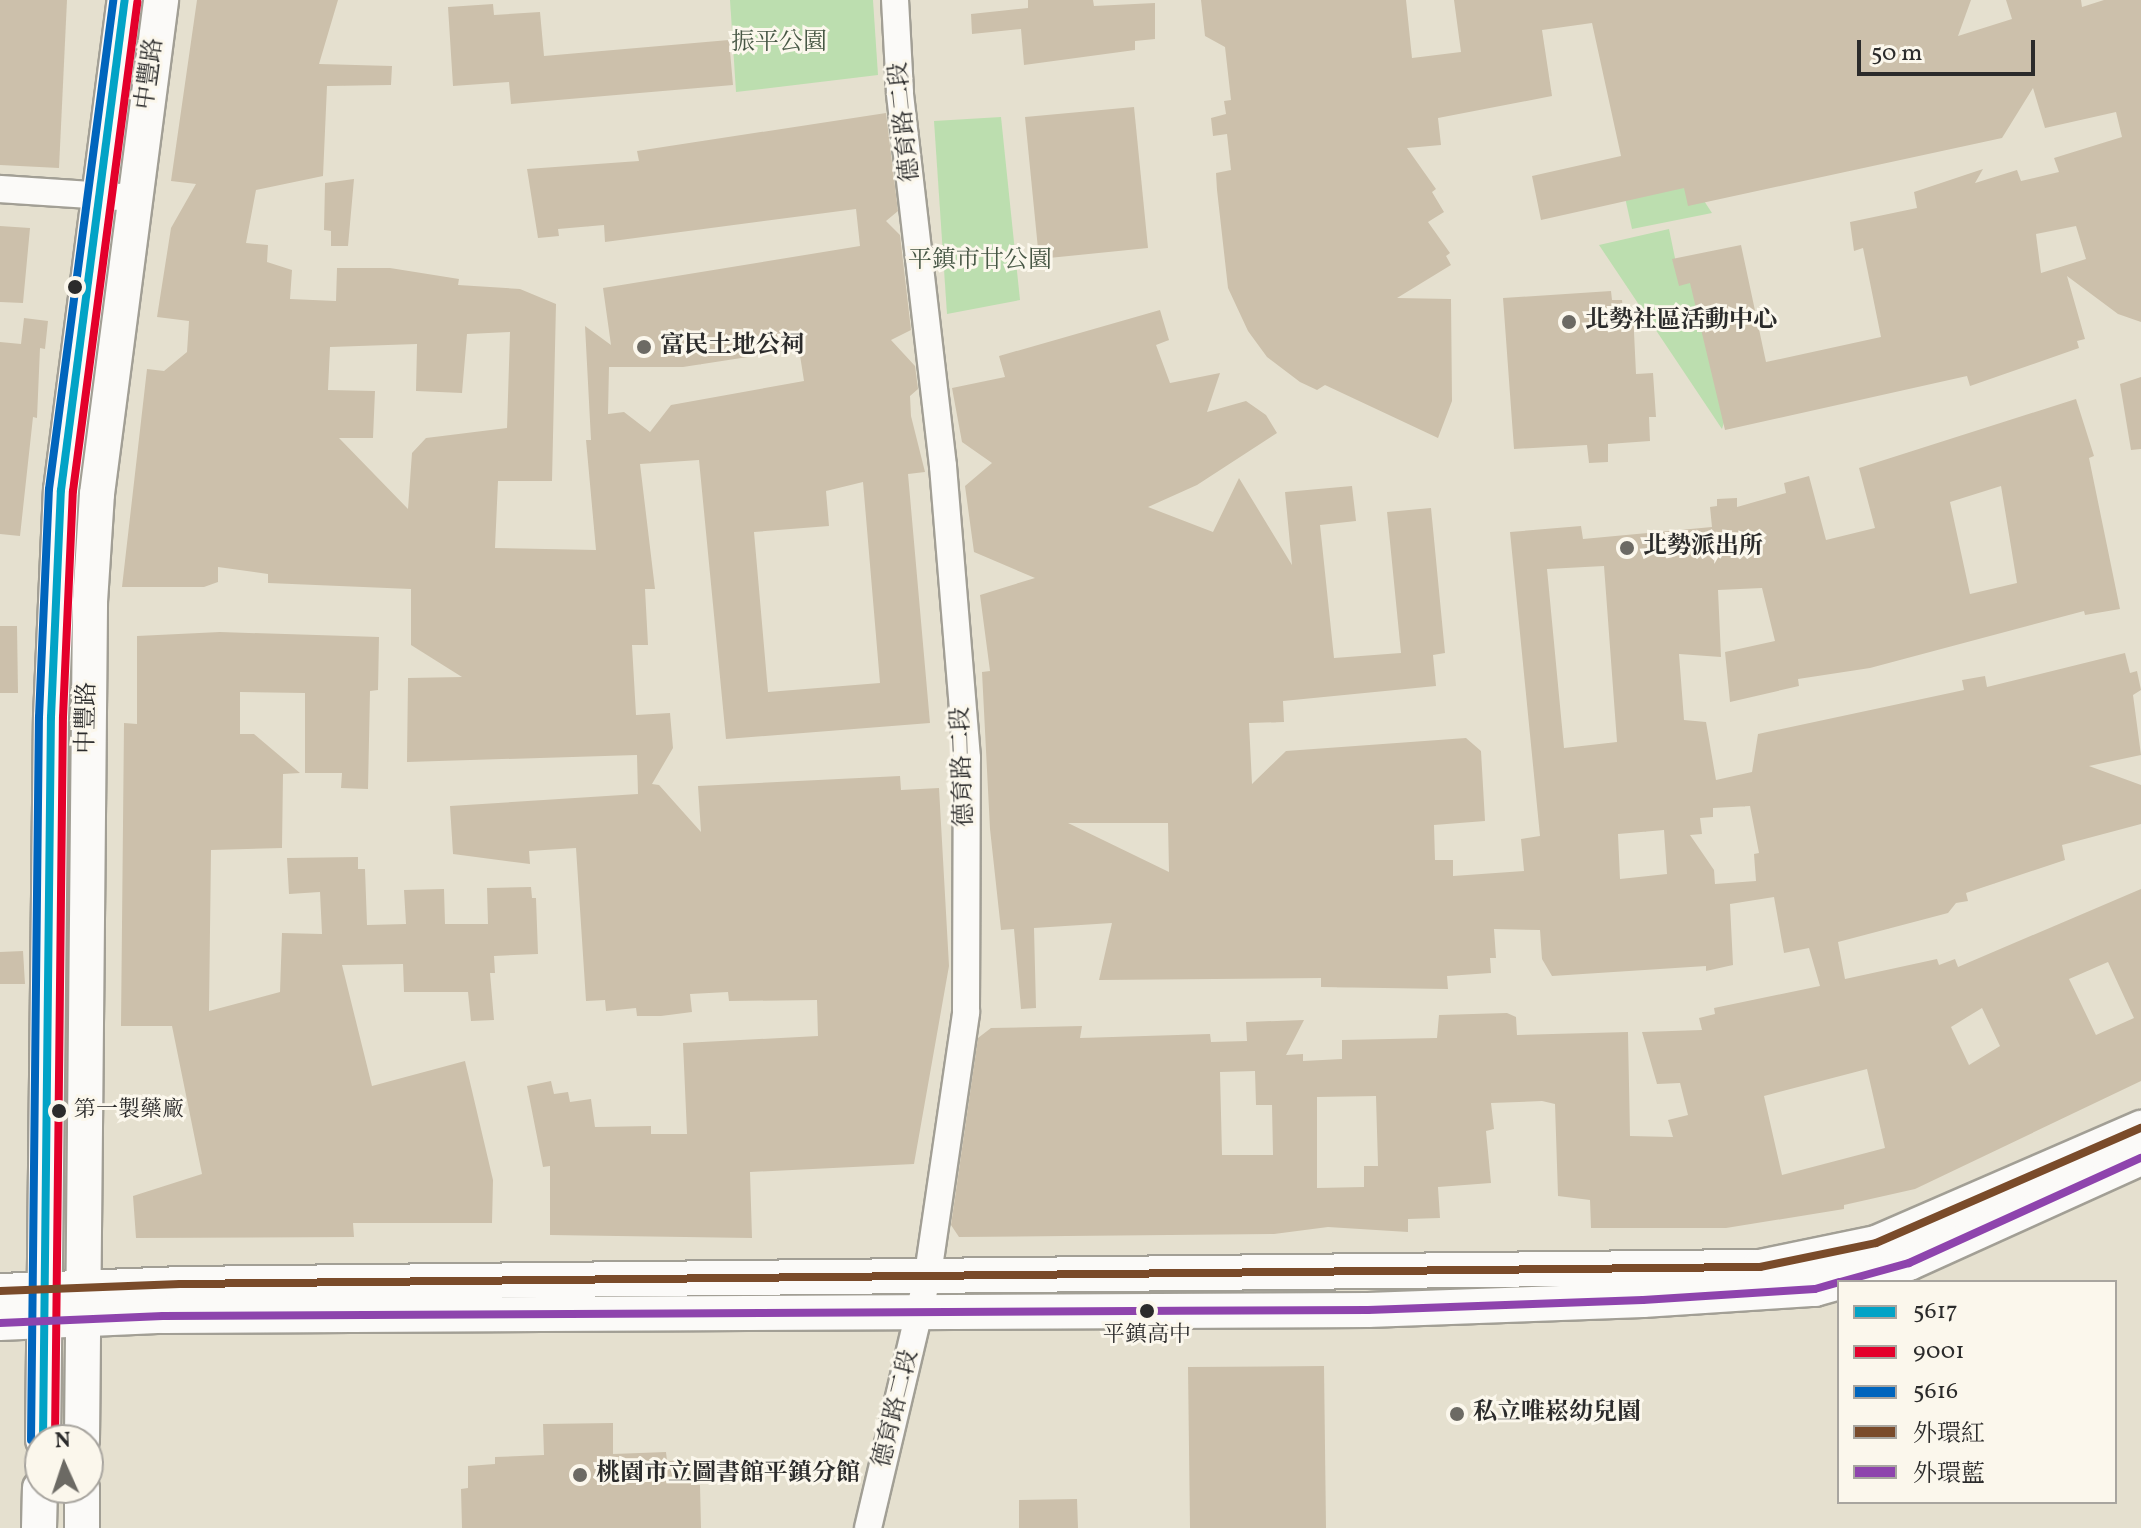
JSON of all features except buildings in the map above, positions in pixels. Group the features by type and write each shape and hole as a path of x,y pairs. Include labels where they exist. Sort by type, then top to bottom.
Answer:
{"main road":[{"name":"中豐路","path":"82,1424 90,602 118,198 125,0"},
{"name":"中豐路","path":"44,1424 48,1306 51,717 61,505 118,198 161,0"},
{"path":"0,1323 48,1306 83,1304 928,1274 1289,1276 1760,1267 1876,1243 2141,1128"},
{"path":"1846,1280 1909,1263 2141,1158"},
{"path":"83,1304 163,1316 921,1309 1368,1310 1643,1300 1815,1289 1837,1283"},
{"path":"0,1291 48,1306"},
{"path":"39,1528 40,1504"},
{"path":"82,1504 82,1528"}],"street":[{"name":"德育路二段","path":"868,1528 928,1274 966,1012 967,758 943,466 900,92 895,0"},
{"path":"0,189 118,198"}],"green space":[{"name":"振平公園","path":"730,0 873,0 878,75 736,92"},
{"name":"平鎮市廿公園","path":"1001,117 1020,300 947,314 934,121"},
{"path":"1689,178 1712,213 1632,229 1624,193"},
{"path":"1669,229 1676,263 1693,259 1727,412 1722,429 1599,245"}],"transit line":[{"name":"5616","path":"31,1424 39,717 49,489 113,0"},
{"name":"5617","path":"43,1424 51,717 61,490 125,0"},
{"name":"9001","path":"55,1424 63,717 73,491 137,2"},
{"name":"外環紅","path":"0,1291 180,1284 1760,1267 1876,1243 2141,1128"},
{"name":"外環藍","path":"1847,1280 1909,1263 2141,1158"},
{"name":"外環藍","path":"0,1323 163,1316 1368,1310 1643,1300 1815,1289 1837,1283"}],"place":[{"name":"北勢社區活動中心","path":"1569,322"},
{"name":"富民土地公祠","path":"644,347"},
{"name":"北勢派出所","path":"1627,548"},
{"name":"第一製藥廠","path":"59,1111"},
{"name":"平鎮高中","path":"1147,1311"},
{"name":"私立唯崧幼兒園","path":"1457,1414"},
{"name":"桃園市立圖書館平鎮分館","path":"580,1475"}]}
